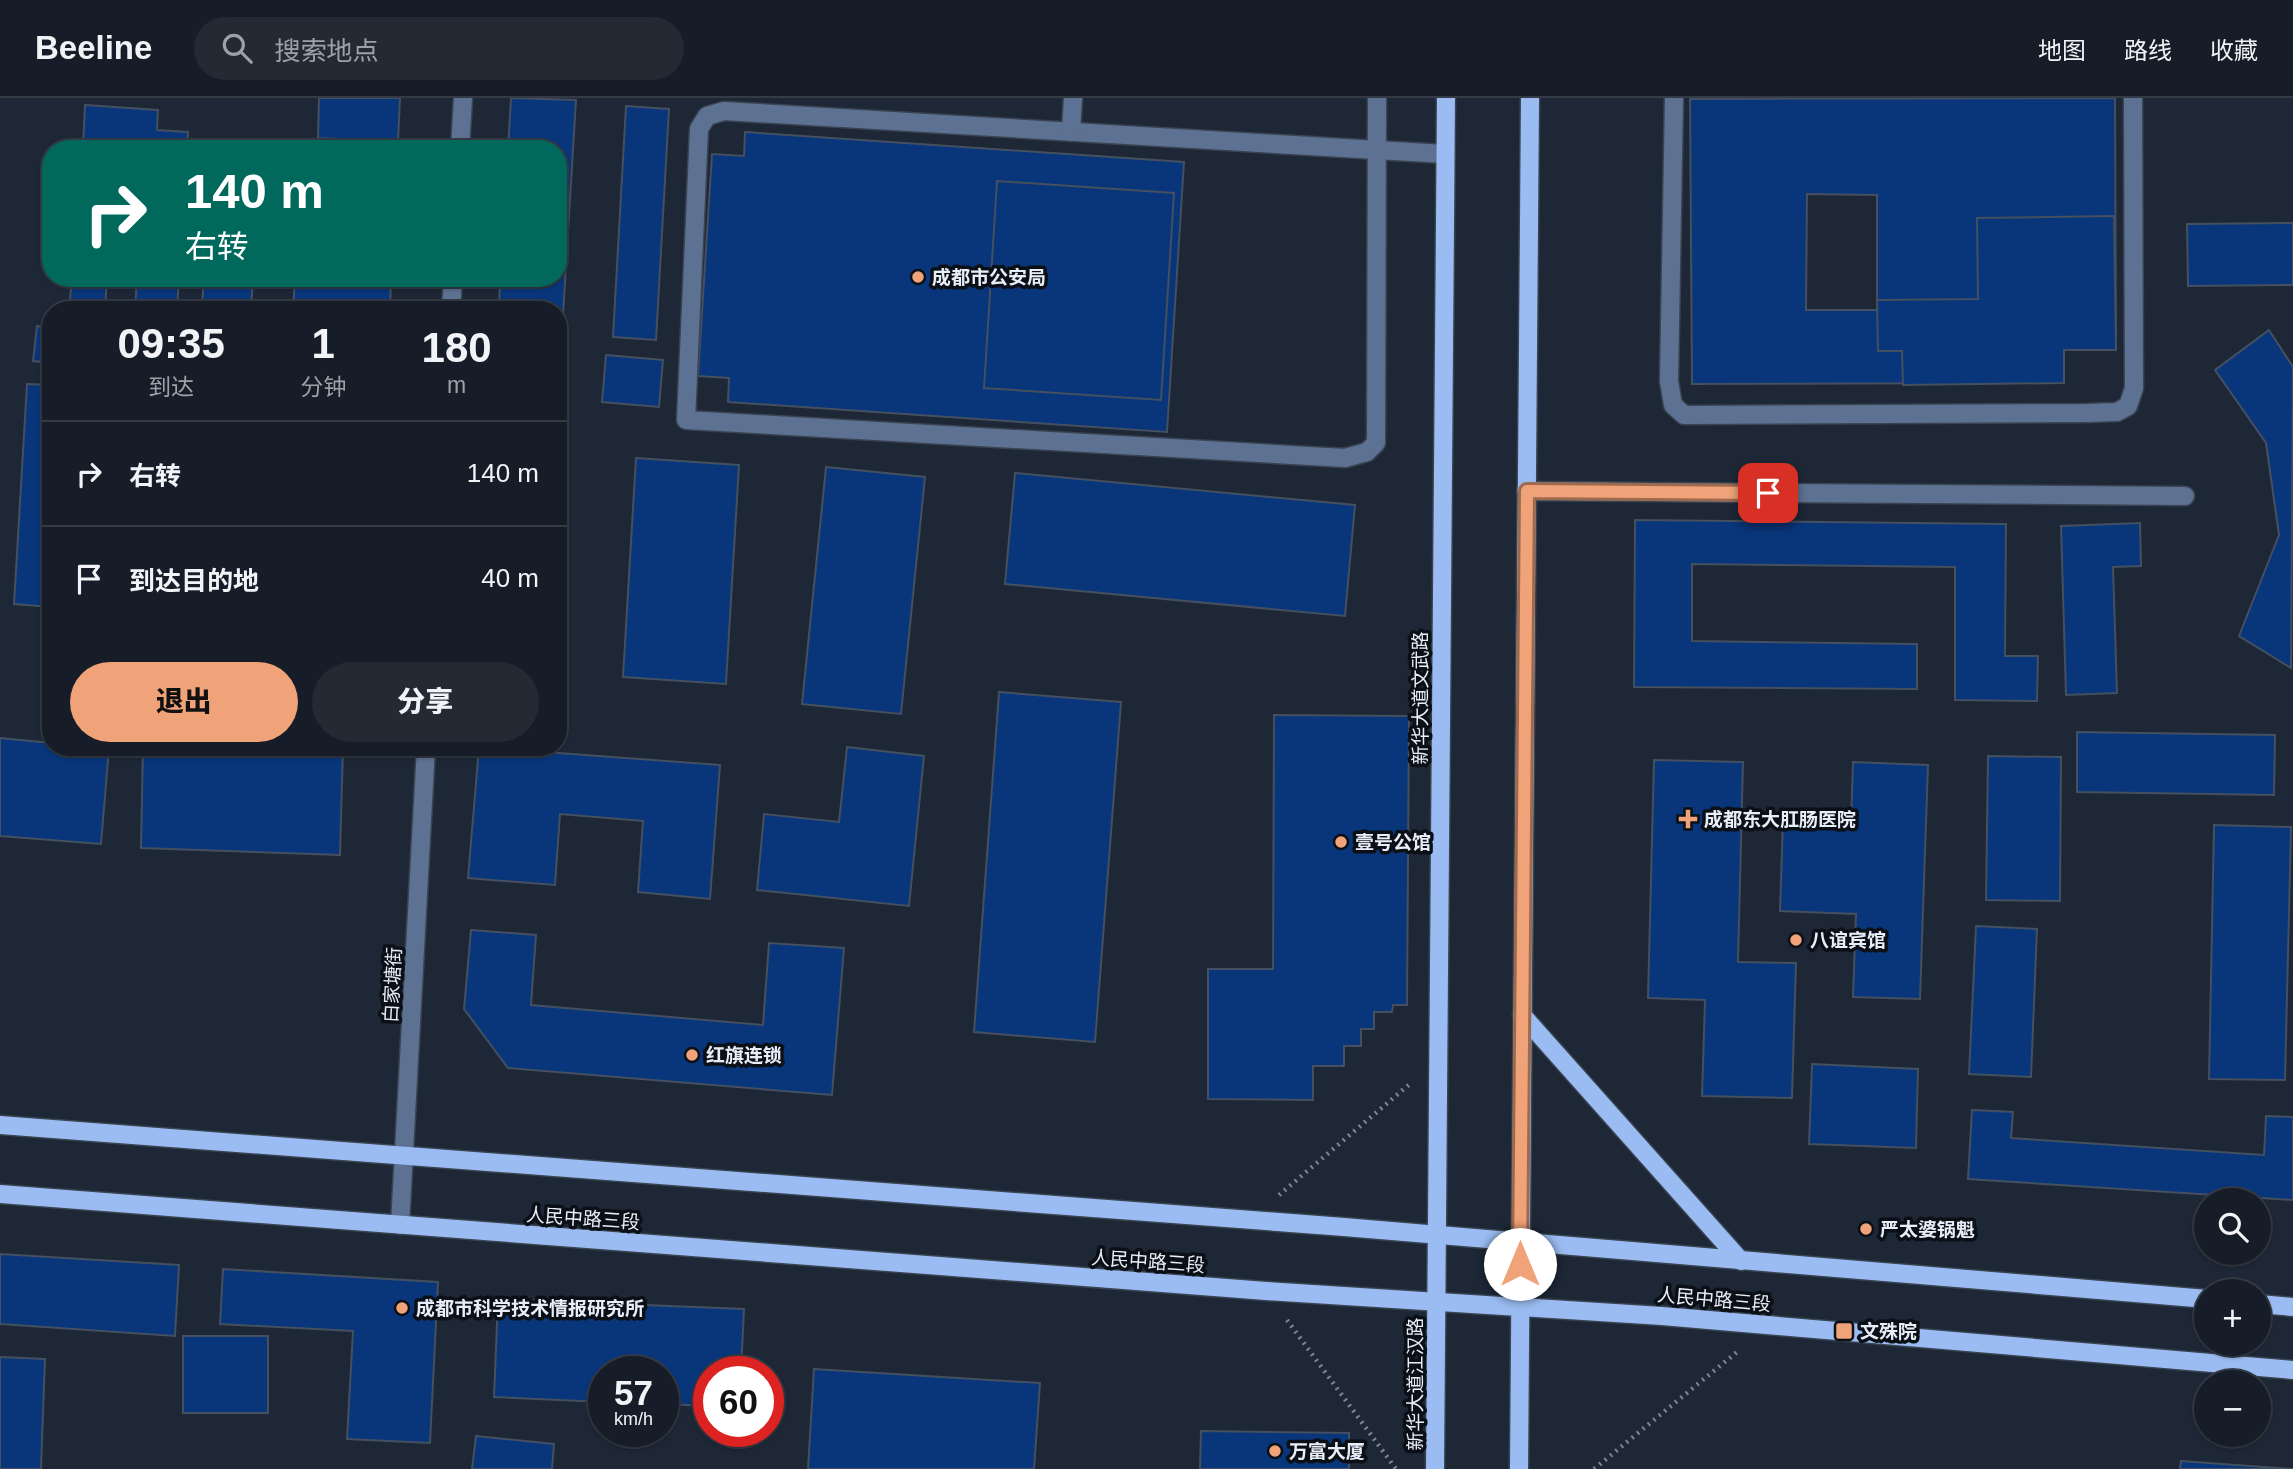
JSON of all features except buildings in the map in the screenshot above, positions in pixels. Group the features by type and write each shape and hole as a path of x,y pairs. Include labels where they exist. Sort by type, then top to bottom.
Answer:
{"main road":[{"name":"新华大道文武路","path":"1437,1299 1446,98"},
{"path":"1519,1469 1530,98"},
{"path":"1522,1015 1741,1261"},
{"name":"人民中路三段","path":"0,1125 1250,1220 2194,1298"},
{"name":"人民中路三段","path":"0,1194 1266,1291 1520,1305 2293,1370"},
{"name":"新华大道江汉路","path":"1435,1469 1437,1299"},
{"path":"2271,1305 2293,1307"}],"street":[{"path":"461,140 463,98"},
{"path":"1071,132 1073,98"},
{"path":"1377,98 1377,150 1376,443 1367,452 1345,458 686,420 699,129 707,116 724,111 1071,132 1377,150 1446,154"},
{"path":"1674,98 1670,381 1673,405 1684,415 1698,415 2087,413 2117,412 2127,406 2134,388 2133,98"},
{"path":"1527,491 2185,496"},
{"name":"白家塘街","path":"400,1225 425,756"}],"path":[{"path":"1250,1220 1438,1059"},
{"path":"1266,1291 1396,1469"},
{"path":"1594,1469 1769,1325"}],"place":[{"name":"成都市公安局","path":"918,277"},
{"name":"成都东大肛肠医院","path":"1688,819"},
{"name":"壹号公馆","path":"1341,842"},
{"name":"八谊宾馆","path":"1796,940"},
{"name":"红旗连锁","path":"692,1055"},
{"name":"严太婆锅魁","path":"1866,1229"},
{"name":"成都市科学技术情报研究所","path":"402,1308"},
{"name":"文殊院","path":"1844,1331"},
{"name":"万富大厦","path":"1275,1451"}],"route":[{"path":"1520,1264 1527,491 1768,493"}]}
